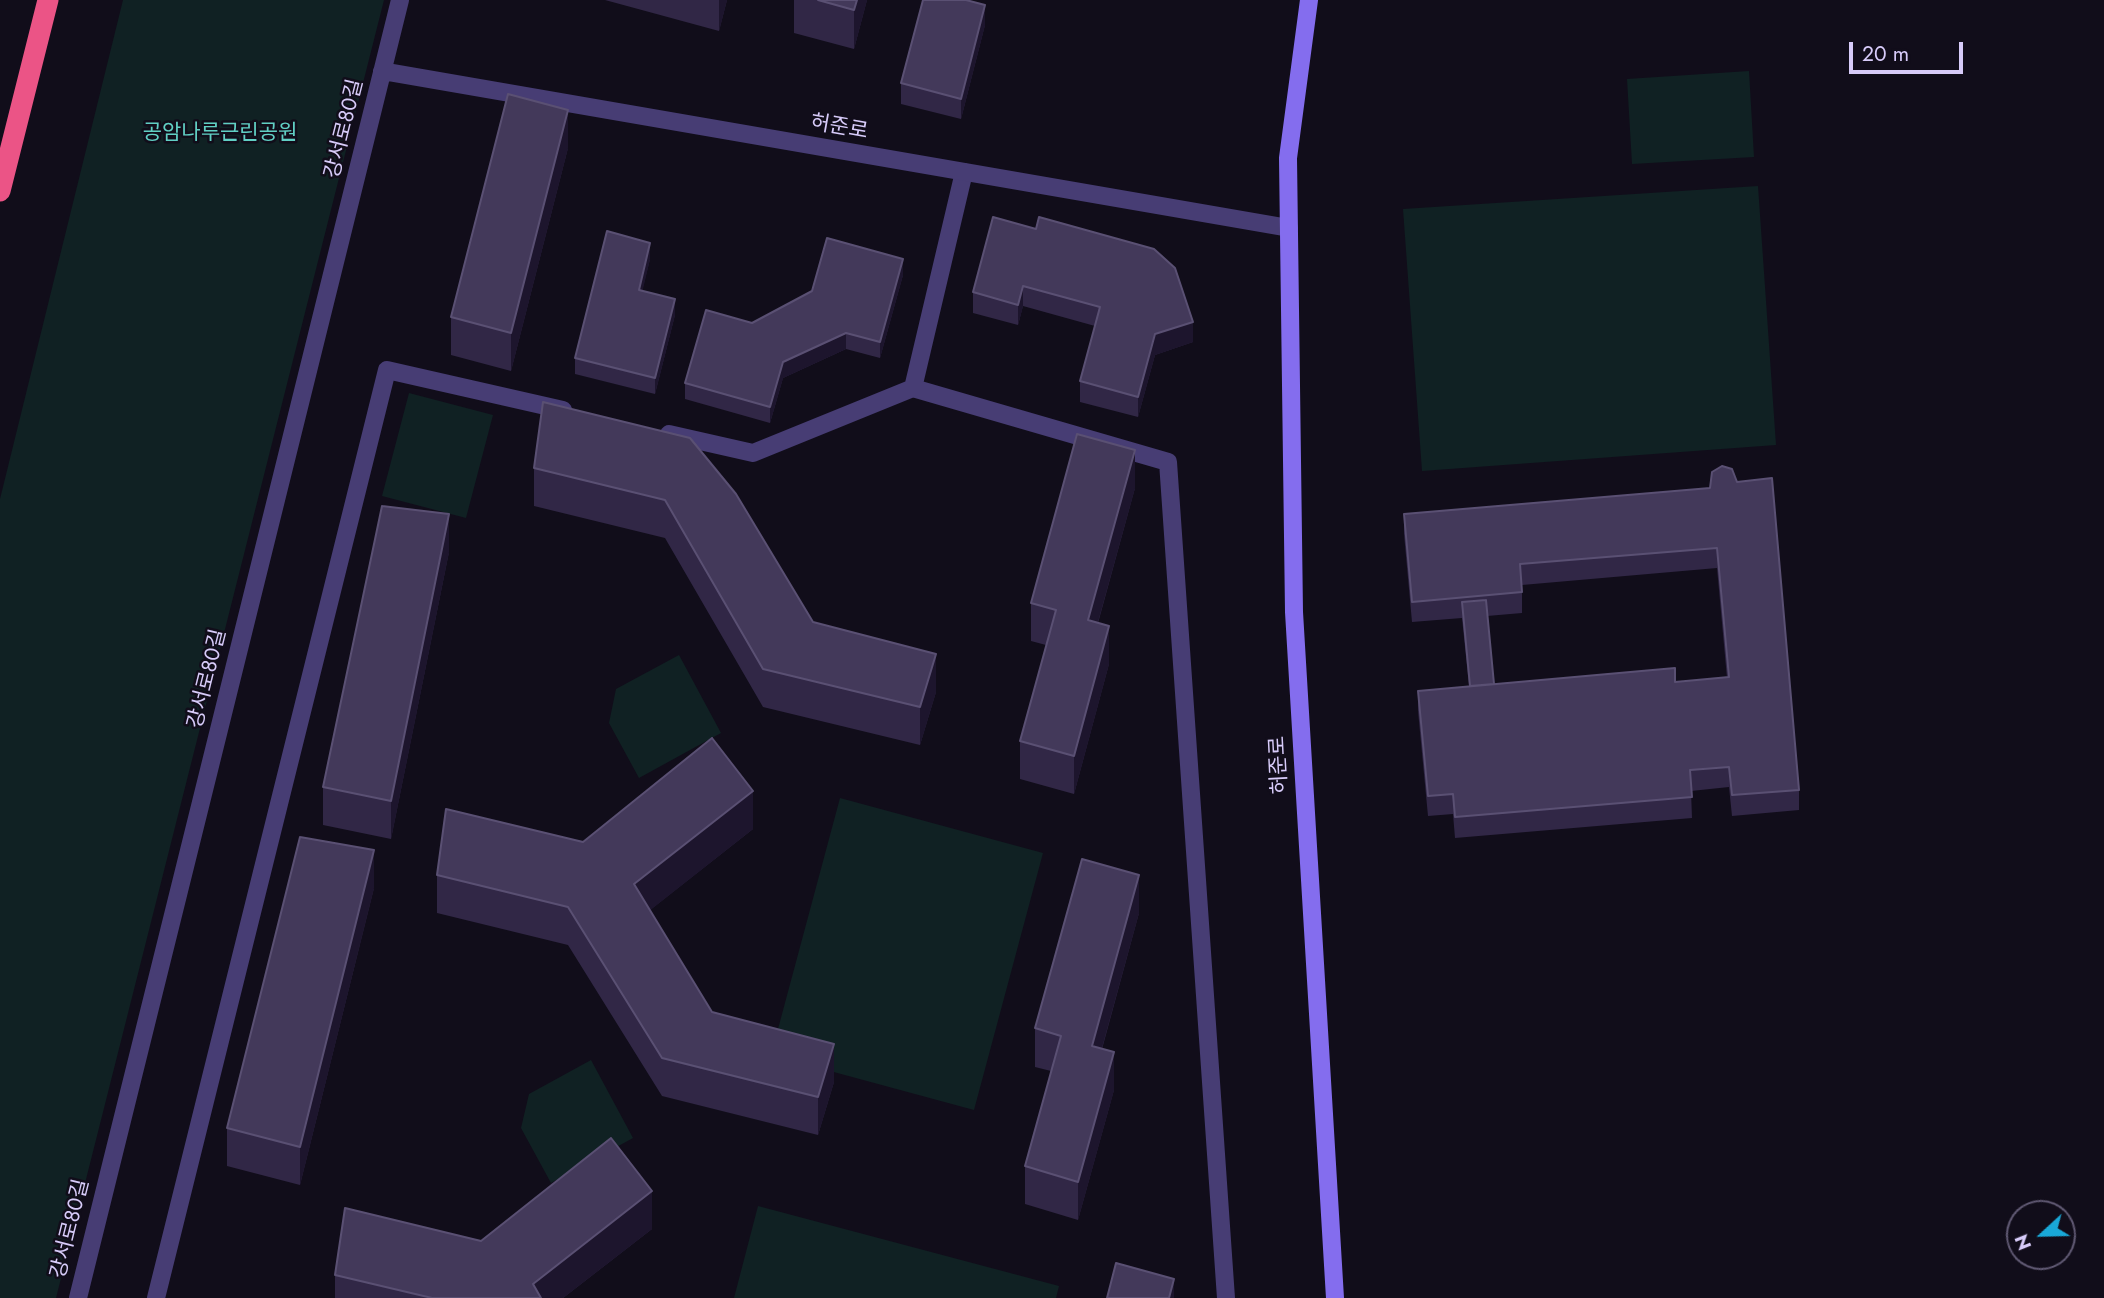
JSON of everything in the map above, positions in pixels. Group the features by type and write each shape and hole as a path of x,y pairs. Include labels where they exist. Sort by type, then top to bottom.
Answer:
{"highway":[{"path":"0,191 48,0"}],"street":[{"name":"강서로80길","path":"78,1298 400,0"},
{"name":"허준로","path":"1309,0 1288,158 1294,612 1335,1298"},
{"name":"허준로","path":"382,71 1289,228"},
{"path":"913,388 964,172"},
{"path":"156,1298 387,370 584,415"},
{"path":"649,429 752,453 913,388 1168,462 1226,1298"}],"green space":[{"name":"공암나루근린공원","path":"123,0 384,0 56,1298 0,1298 0,499"},
{"path":"1749,71 1754,157 1632,164 1627,79"},
{"path":"1758,186 1776,445 1422,471 1403,209"},
{"path":"409,393 493,415 466,518 382,496"},
{"path":"679,655 721,733 639,778 609,723 616,689"},
{"path":"840,798 1043,853 974,1110 771,1055"},
{"path":"591,1060 633,1138 551,1183 521,1128 529,1094"},
{"path":"758,1206 1059,1286 1056,1298 734,1298"}],"building":[{"path":"818,0 857,0 854,10"},
{"path":"923,0 966,0 985,5 961,99 901,83"},
{"path":"508,94 568,110 511,333 451,317"},
{"path":"993,217 1036,229 1039,217 1154,249 1175,268 1193,322 1155,334 1138,397 1080,381 1100,307 1023,286 1018,305 973,292"},
{"path":"607,231 650,243 639,290 675,299 655,378 575,358"},
{"path":"827,238 903,259 880,342 846,333 783,362 770,407 685,383 706,310 752,323 812,291"},
{"path":"543,402 690,438 736,494 813,622 936,654 920,707 763,669 665,500 534,468"},
{"path":"1077,434 1135,450 1088,620 1109,626 1074,756 1020,741 1056,610 1031,603"},
{"path":"1722,466 1732,469 1737,482 1772,478 1799,790 1732,795 1729,767 1690,770 1692,797 1455,817 1453,794 1428,796 1418,691 1675,668 1675,682 1729,677 1717,548 1520,564 1522,592 1412,602 1404,514 1710,488 1712,472"},
{"path":"382,506 449,514 391,801 323,787"},
{"path":"1486,600 1494,684 1470,686 1462,602"},
{"path":"712,738 753,791 634,884 712,1012 834,1044 818,1097 662,1058 568,907 437,875 446,809 583,842"},
{"path":"300,837 374,850 300,1147 227,1128"},
{"path":"1082,859 1139,875 1092,1046 1114,1052 1078,1182 1025,1166 1061,1036 1035,1028"},
{"path":"611,1138 652,1191 533,1284 541,1298 432,1298 335,1275 345,1208 481,1241"},
{"path":"1116,1263 1174,1279 1169,1298 1107,1298"}]}
